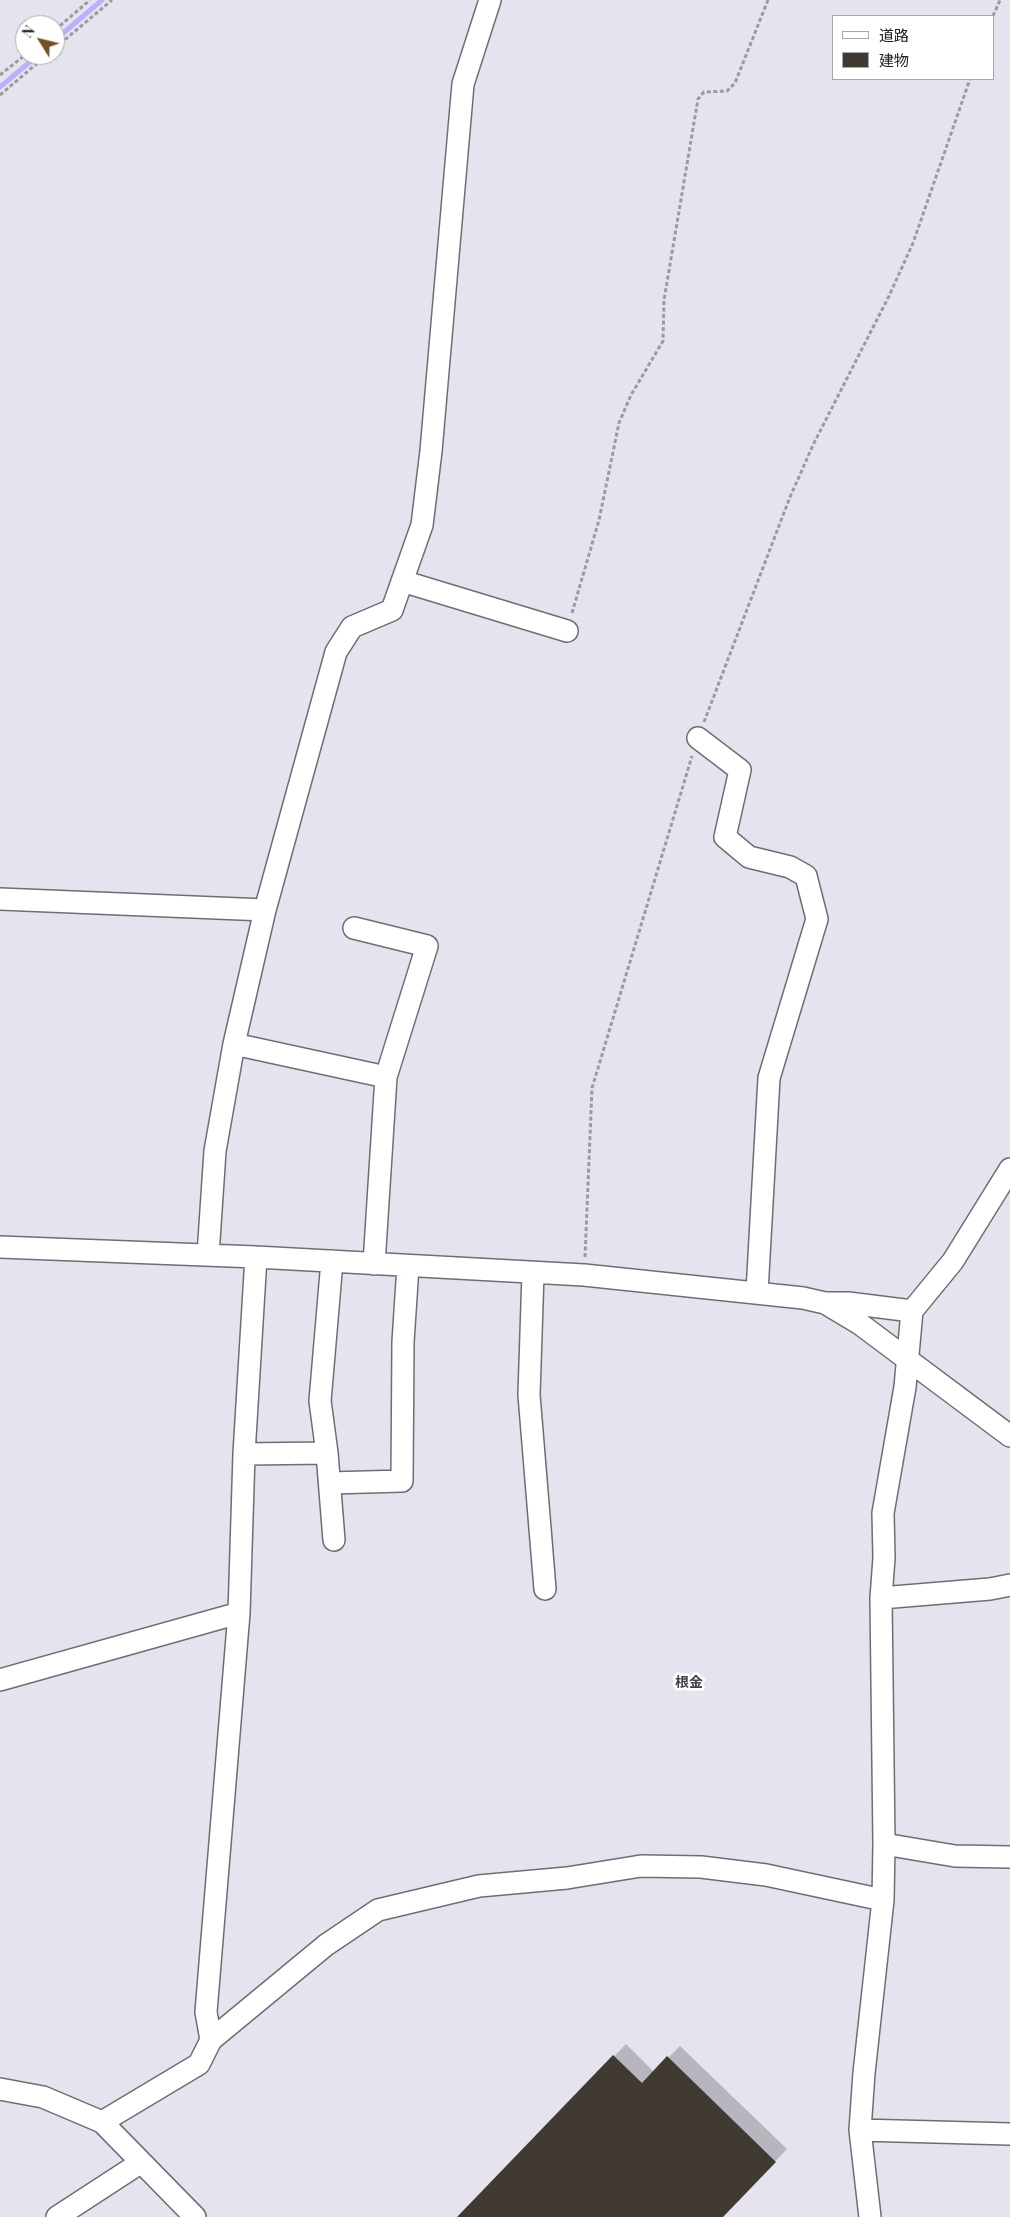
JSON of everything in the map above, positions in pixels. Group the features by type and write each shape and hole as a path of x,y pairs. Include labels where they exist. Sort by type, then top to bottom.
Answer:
{"street":[{"path":"208,1255 215,1151 234,1044 265,910 336,652 352,627 392,610 422,525 431,451 463,84 490,0"},
{"path":"402,581 567,631"},
{"path":"698,738 740,770 725,837 749,857 790,866 806,876 817,918 770,1078 757,1292"},
{"path":"0,899 265,910"},
{"path":"354,928 427,946 386,1077 374,1264"},
{"path":"234,1044 386,1077"},
{"path":"870,2217 860,2130 864,2073 883,1900 881,1598 884,1558 883,1513 909,1361 912,1311 953,1261 1010,1169"},
{"path":"0,1247 256,1257 584,1275 757,1292 825,1303 848,1303 912,1311"},
{"path":"211,2040 206,2012 239,1613 244,1454 256,1257"},
{"path":"332,1262 320,1401 327,1453 334,1540"},
{"path":"330,1483 402,1481 403,1342 408,1266"},
{"path":"533,1272 529,1395 545,1589"},
{"path":"825,1303 860,1324 1010,1436"},
{"path":"244,1454 327,1453"},
{"path":"881,1598 990,1589 1010,1585"},
{"path":"0,1680 239,1613"},
{"path":"884,1844 955,1856 1010,1857"},
{"path":"102,2122 199,2064 211,2040 326,1944 378,1910 479,1886 567,1878 641,1866 702,1867 766,1875 883,1900"},
{"path":"0,2089 43,2097 102,2122 140,2163 195,2217"},
{"path":"860,2130 1010,2134"},
{"path":"62,2215 140,2163"}],"path":[{"path":"65,21 90,0"},
{"path":"65,40 112,0"},
{"path":"567,631 599,520 619,423 631,395 663,341 664,300 698,99 704,92 727,91 735,83 768,0"},
{"path":"994,15 1000,0"},
{"path":"0,75 15,63"},
{"path":"0,95 35,65"},
{"path":"584,1275 592,1088 698,738 790,497 814,443 889,296 912,243 970,80"}],"building":[{"path":"613,2055 642,2083 667,2056 776,2162 723,2217 457,2217"}],"waterway":[{"path":"65,31 102,0"},
{"path":"0,87 26,65"}],"district":[{"name":"根金","path":"689,1683"}]}
